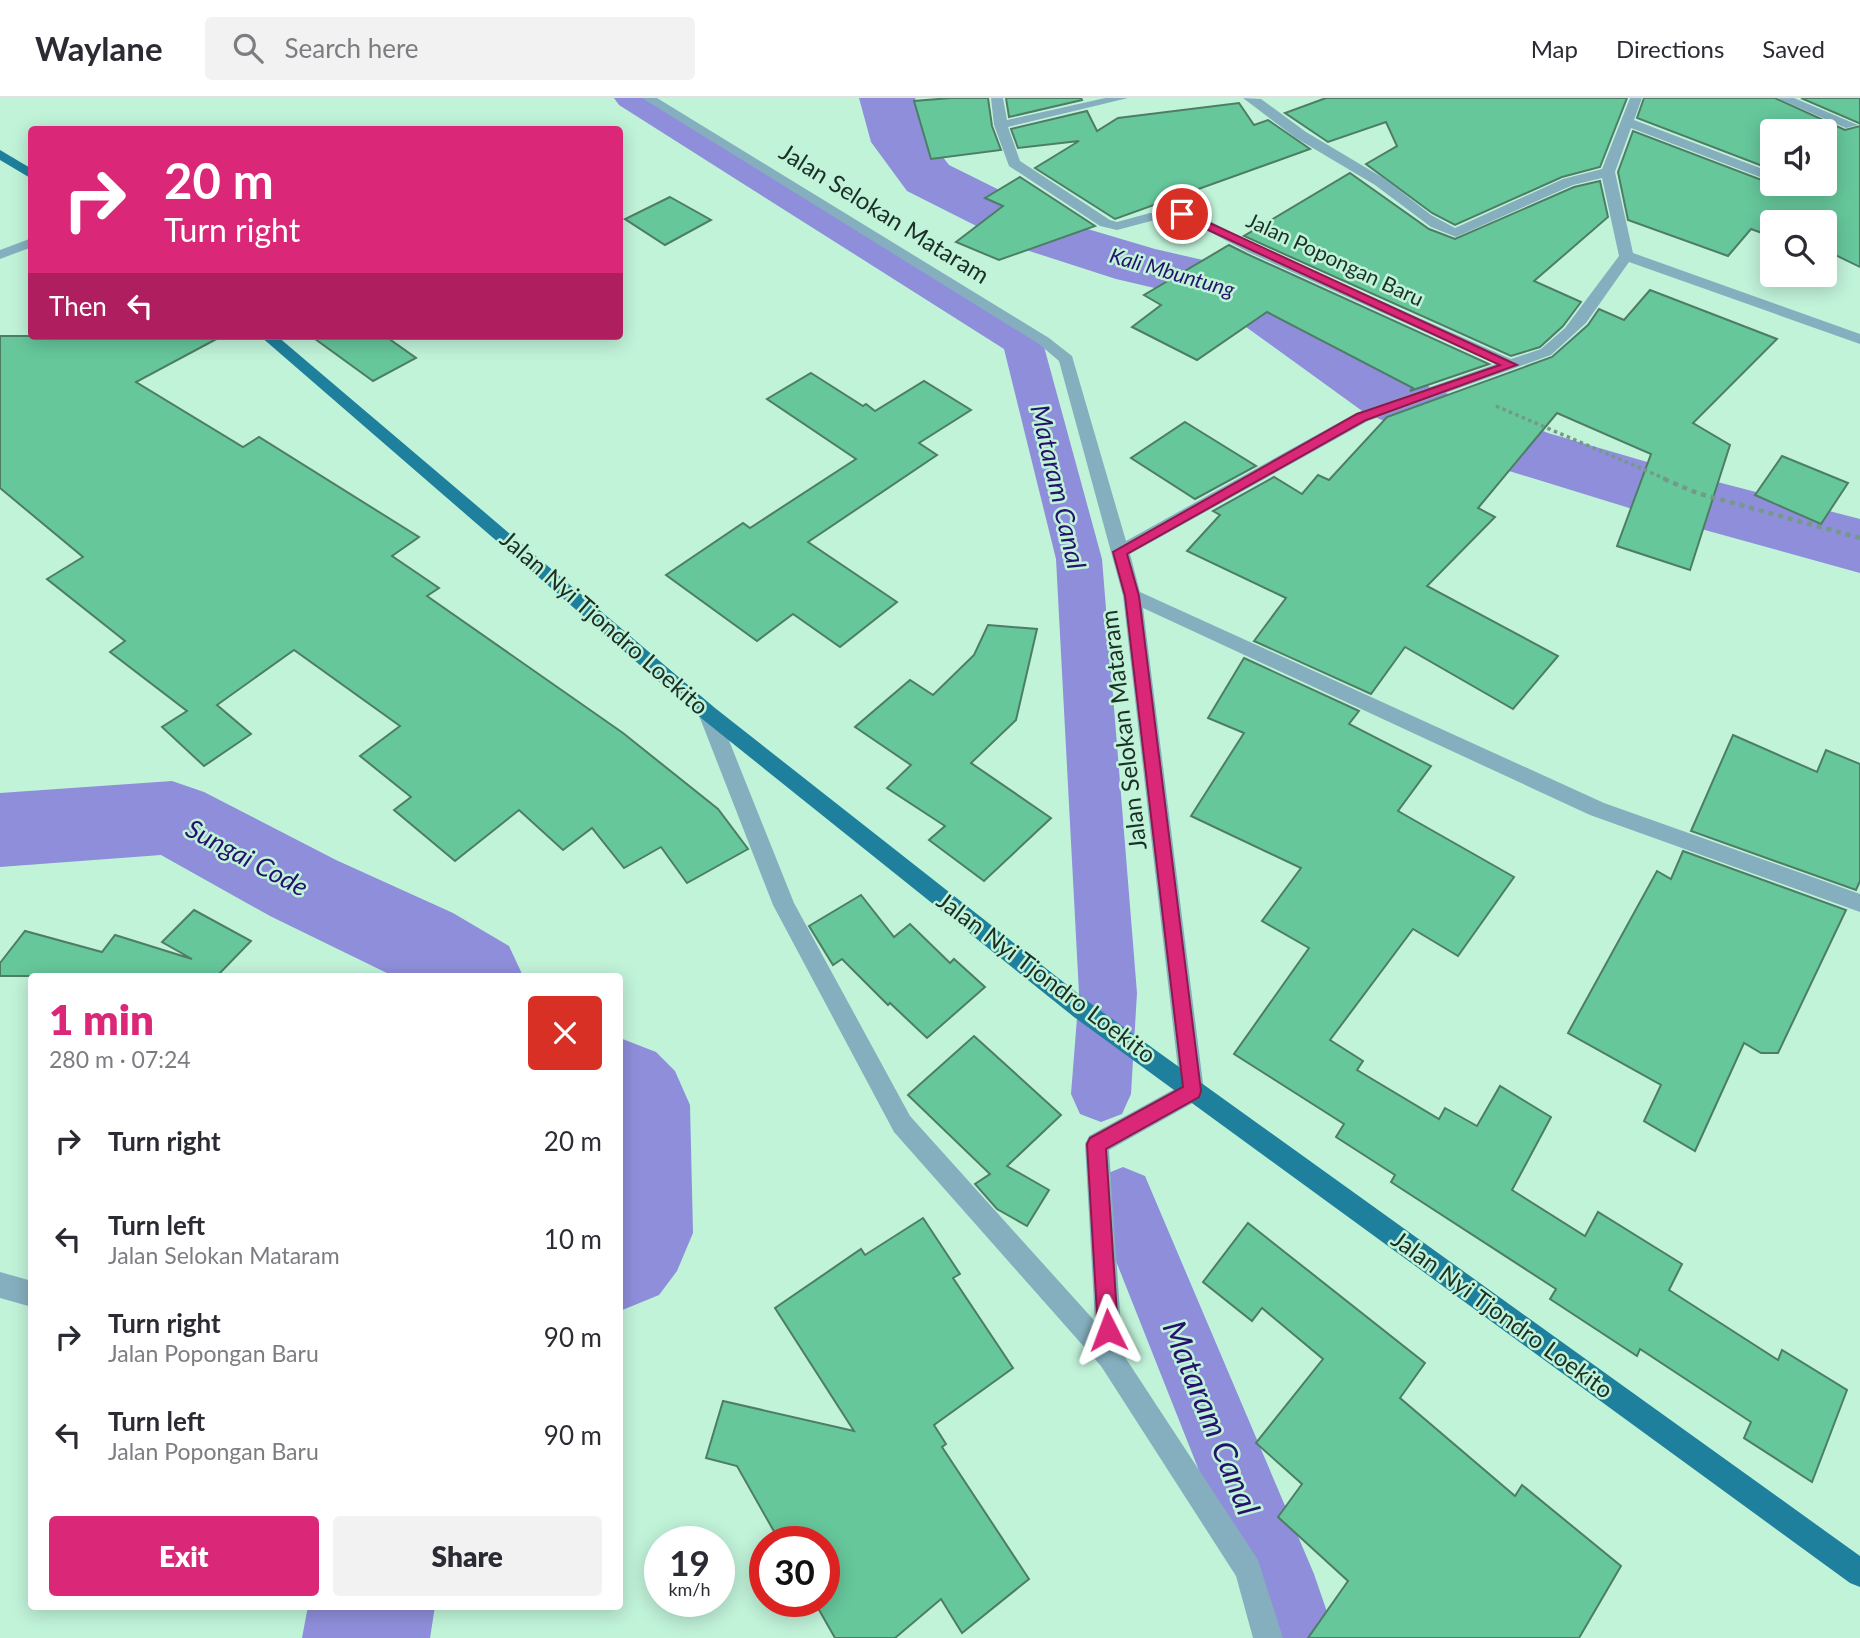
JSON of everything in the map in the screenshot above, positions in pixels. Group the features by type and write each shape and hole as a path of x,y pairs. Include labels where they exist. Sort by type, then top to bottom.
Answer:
{"main road":[{"path":"0,154 28,172"},
{"name":"Jalan Nyi Tjondro Loekito","path":"277,340 709,713 1082,1010 1860,1573"}],"street":[{"name":"Jalan Selokan Mataram","path":"648,98 1044,341 1066,359 1132,596 1192,1091"},
{"name":"Jalan Popongan Baru","path":"997,98 1001,125 1014,163 1105,223 1117,226 1150,217 1187,215 1253,249 1511,365"},
{"path":"1001,125 1122,98"},
{"path":"1249,98 1318,146 1381,183 1442,227 1457,233 1568,183 1608,172"},
{"path":"1120,552 1362,417 1546,352 1569,335 1585,319 1626,256 1608,172 1636,98"},
{"path":"1783,98 1851,125"},
{"path":"1627,122 1760,173"},
{"path":"0,255 28,244"},
{"path":"1626,256 1860,339"},
{"path":"1132,596 1597,808 1860,903"},
{"path":"709,713 784,905 902,1125 1110,1357 1248,1570 1268,1638"},
{"path":"1110,1357 1097,1144 1192,1091"},
{"path":"0,1285 28,1293"}],"path":[{"path":"1442,388 1697,493 1860,538"}],"building":[{"path":"988,98 992,126 1001,150 931,159 914,101"},
{"path":"1006,98 1081,98 1082,100 1009,117"},
{"path":"1326,98 1627,98 1600,167 1562,177 1455,225 1432,213 1366,164 1397,146 1386,122 1328,142 1285,113"},
{"path":"1644,98 1775,98 1821,119 1760,119 1760,165 1637,118"},
{"path":"1801,98 1860,98 1860,124 1859,123"},
{"path":"1239,103 1254,125 1268,120 1310,149 1115,219 1035,168 1079,141 1018,148 1011,129 1087,111 1097,131 1118,118"},
{"path":"1837,126 1845,130 1860,126 1860,267 1837,256 1837,210 1760,210 1760,232 1751,229 1728,256 1628,220 1618,172 1633,131 1760,179 1760,196 1837,196"},
{"path":"1350,173 1429,229 1455,239 1574,187 1600,181 1608,217 1534,281 1581,302 1563,326 1540,347 1511,356 1244,236"},
{"path":"1020,177 1095,226 999,260 956,242 1003,206 985,198"},
{"path":"670,197 711,220 665,245 625,219"},
{"path":"1229,245 1489,364 1410,391 1413,388 1267,312 1197,360 1132,327 1161,305 1144,295"},
{"path":"1650,290 1777,339 1693,423 1730,445 1690,570 1617,546 1651,454 1557,413 1478,508 1495,517 1427,586 1558,656 1513,709 1405,647 1371,694 1254,641 1286,598 1187,551 1220,515 1213,511 1274,477 1302,494 1318,475 1329,480 1387,417 1552,357 1588,325 1599,309 1624,320"},
{"path":"0,336 28,336 28,340 215,340 136,382 243,447 259,437 419,537 392,556 439,588 427,596 623,733 718,809 748,849 687,883 661,847 624,868 592,828 563,850 519,810 455,861 394,810 411,797 360,756 400,726 294,650 217,705 251,734 204,766 162,727 187,711 110,652 125,641 47,579 83,557 0,488"},
{"path":"317,340 391,340 416,358 373,381"},
{"path":"811,373 875,411 924,381 971,410 919,443 937,455 808,542 897,602 840,647 793,614 757,641 666,575 743,523 750,528 856,459 767,399"},
{"path":"1185,422 1256,466 1195,499 1131,458"},
{"path":"1782,456 1848,483 1821,524 1755,495"},
{"path":"988,625 1037,629 1016,720 971,763 1051,818 984,881 929,840 945,826 887,788 911,765 855,727 910,680 933,695 974,655"},
{"path":"1244,658 1359,711 1349,724 1431,766 1398,811 1514,877 1458,956 1413,929 1330,1040 1363,1061 1357,1070 1439,1119 1445,1108 1477,1126 1500,1086 1551,1117 1512,1190 1585,1236 1598,1212 1682,1264 1669,1290 1778,1360 1782,1350 1847,1390 1812,1482 1744,1438 1751,1422 1640,1349 1637,1356 1550,1299 1556,1289 1391,1182 1395,1175 1336,1137 1344,1124 1234,1054 1309,948 1262,921 1301,868 1191,816 1244,733 1208,718"},
{"path":"1733,735 1817,772 1826,750 1860,764 1860,881 1856,890 1691,831"},
{"path":"1683,851 1846,910 1778,1053 1761,1053 1744,1043 1695,1151 1644,1121 1661,1085 1568,1033 1657,871 1671,879"},
{"path":"861,895 894,937 910,924 950,963 954,959 985,987 927,1038 890,1003 888,1005 842,959 833,965 809,926"},
{"path":"194,910 251,941 220,973 28,973 28,976 0,976 0,963 25,931 102,952 115,935 192,959 162,942"},
{"path":"974,1036 1061,1115 1007,1166 1049,1190 1027,1226 997,1209 975,1184 990,1174 908,1095"},
{"path":"923,1218 960,1274 953,1278 1013,1368 934,1425 946,1444 942,1447 1029,1579 962,1633 941,1599 895,1638 835,1638 823,1617 840,1617 840,1526 771,1526 737,1466 706,1458 723,1401 854,1431 775,1308 861,1249 865,1255"},
{"path":"1248,1223 1425,1363 1400,1398 1515,1496 1522,1485 1621,1566 1579,1638 1308,1638 1348,1581 1278,1517 1302,1484 1256,1443 1323,1359 1262,1308 1252,1321 1203,1282"}],"waterway":[{"name":"Mataram Canal","path":"631,98 1023,343 1079,559 1108,993 1101,1094"},
{"name":"Kali Mbuntung","path":"887,98 900,142 928,178 1042,235 1139,265 1232,286 1390,397 1522,450 1692,501 1860,546"},
{"name":"Sungai Code","path":"0,830 172,818 303,888 419,942 469,973"},
{"name":"Sungai Code","path":"623,1088 638,1105 638,1233 623,1252"},
{"name":"Mataram Canal","path":"1123,1198 1277,1574 1298,1638"},
{"name":"Sungai Code","path":"366,1638 371,1610"}],"route":[{"path":"1108,1330 1097,1144 1192,1091 1132,596 1120,552 1362,417 1511,365 1253,249 1192,216 1182,214"}]}
